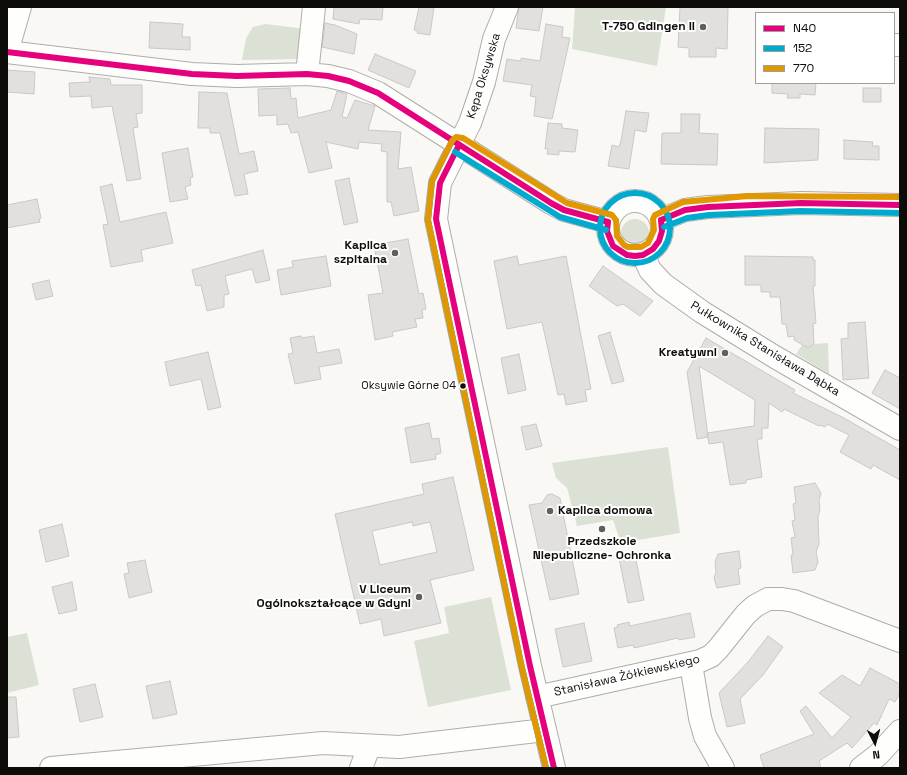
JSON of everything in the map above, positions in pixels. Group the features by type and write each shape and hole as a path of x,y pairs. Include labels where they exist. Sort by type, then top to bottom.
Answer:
{"street":[{"path":"20,7 7,52 192,74 237,76 307,74 328,76 349,81 378,93 459,146 551,203 564,210 608,222"},
{"path":"307,74 314,7"},
{"name":"Kępa Oksywska","path":"508,7 494,39 484,82 459,146 440,183 436,219 537,697 554,768"},
{"path":"628,201 638,201 648,204 661,220 662,231 660,241 653,249 644,255 627,255 620,252 609,239 608,222 612,213 619,206 628,201"},
{"path":"661,220 685,210 708,206 801,203 900,205"},
{"name":"Pułkownika Stanisława Dąbka","path":"644,255 650,270 663,284 702,312 769,353 900,428"},
{"name":"Stanisława Żółkiewskiego","path":"537,697 691,664 711,656 746,614 755,606 768,599 794,601 900,641"},
{"path":"691,664 700,718 705,736 723,768"},
{"path":"51,768 323,743 370,747 398,747 545,730"},
{"path":"861,768 878,755 900,731"},
{"path":"361,768 370,747"}],"shaded area":[{"path":"575,7 666,7 657,66 572,49"},
{"path":"265,24 306,29 302,59 242,60 246,38 253,27"},
{"path":"635,219 645,223 649,233 645,243 635,247 625,243 621,233 625,223"},
{"path":"828,343 829,374 796,354 802,345 808,348 814,344"},
{"path":"668,447 680,533 621,543 613,520 577,526 567,488 556,478 552,463"},
{"path":"491,597 511,690 428,707 414,641 449,633 444,607"},
{"path":"27,633 39,685 7,693 7,637"}],"building":[{"path":"334,7 383,7 382,20 360,19 359,24 333,19"},
{"path":"419,7 434,7 430,35 417,33 418,31 414,30"},
{"path":"519,7 543,7 539,31 516,28"},
{"name":"T-750 Gdingen II","path":"680,7 728,7 727,49 716,48 716,57 689,57 689,48 678,47"},
{"path":"150,22 183,24 182,37 190,37 190,50 149,48"},
{"path":"325,23 335,25 357,34 354,54 322,47"},
{"path":"546,24 563,27 562,37 570,38 552,119 534,116 536,97 530,96 532,85 503,81 507,59 521,61 521,58 540,61"},
{"path":"375,54 416,71 409,88 368,70"},
{"path":"7,70 35,72 34,94 7,92"},
{"path":"89,77 110,79 111,85 142,85 142,113 136,114 138,127 133,128 141,179 127,181 112,106 92,108 91,96 70,97 69,83 90,82"},
{"path":"772,84 816,84 815,95 800,94 800,98 787,98 788,94 772,93"},
{"path":"290,88 291,99 296,98 298,118 331,110 337,91 347,94 342,117 347,118 355,100 375,106 368,130 401,132 398,169 411,167 419,211 394,216 391,202 387,202 387,152 381,151 382,144 359,142 358,149 326,142 332,168 309,173 298,132 291,133 288,124 277,125 277,115 259,116 258,89"},
{"path":"863,88 881,88 881,102 863,102"},
{"path":"199,92 227,93 239,154 254,151 258,171 244,174 248,194 235,196 220,133 210,133 210,128 198,128"},
{"path":"626,111 649,113 646,132 635,130 629,169 608,166 612,145 619,147 621,141"},
{"path":"681,114 700,114 699,133 718,134 717,165 661,164 662,133 681,133"},
{"path":"548,123 562,124 562,128 578,130 575,152 559,151 559,155 547,154 548,149 545,149"},
{"path":"765,128 819,129 818,160 764,163"},
{"path":"844,140 873,142 872,146 879,146 879,160 844,159"},
{"path":"188,148 193,177 190,178 191,185 185,187 188,199 170,202 162,153"},
{"path":"349,178 358,222 344,225 335,181"},
{"path":"112,184 120,222 166,212 173,243 141,250 143,261 111,267 103,225 108,224 100,187"},
{"path":"37,199 41,218 39,219 40,222 7,228 7,205"},
{"path":"408,239 419,294 423,293 426,309 422,310 423,318 415,319 417,327 392,332 393,336 375,340 368,295 383,293 374,245"},
{"path":"263,250 270,280 256,283 252,269 225,276 229,294 224,295 224,307 207,311 201,285 196,286 192,270"},
{"path":"326,256 331,286 281,295 277,270 293,267 292,261"},
{"path":"517,256 519,265 566,256 591,389 585,390 587,401 566,405 564,394 558,395 542,322 507,329 494,261"},
{"path":"745,256 813,257 813,260 815,260 815,286 813,286 816,323 813,324 814,344 808,348 794,340 794,336 788,337 786,324 782,324 780,297 770,297 770,292 761,292 761,285 745,285"},
{"path":"603,266 653,301 640,316 623,304 617,306 589,286"},
{"path":"49,280 53,296 36,300 32,284"},
{"path":"865,322 869,378 843,380 841,339 848,338 848,323"},
{"path":"610,332 624,381 612,384 598,336"},
{"path":"301,336 302,338 314,336 317,353 339,349 342,363 319,367 321,379 295,384 288,354 293,353 290,338"},
{"path":"706,338 795,390 793,393 844,418 900,450 900,480 873,465 871,469 840,452 849,435 827,424 825,427 819,426 784,409 782,412 769,403 768,428 762,428 762,439 757,439 762,477 746,480 746,483 730,485 723,442 709,444 708,437 697,439 687,372","holes":["699,366 755,400 754,426 707,433"]},
{"path":"208,352 221,407 208,410 201,379 170,386 165,362"},
{"path":"519,354 526,390 508,394 501,358"},
{"path":"885,370 900,378 900,409 872,393"},
{"path":"429,423 432,439 439,438 441,453 435,455 436,459 411,463 405,428"},
{"path":"536,424 542,446 526,450 521,427"},
{"path":"453,477 474,570 430,580 441,623 384,636 381,619 360,624 335,514 424,494 422,484","holes":["412,522 413,526 430,522 437,552 380,565 372,531"]},
{"path":"815,483 821,493 818,517 819,544 816,552 818,562 815,570 793,573 791,538 795,537 792,521 795,520 793,504 796,503 794,487"},
{"path":"552,494 560,498 579,594 550,600 529,505 542,503 547,495"},
{"path":"62,524 69,556 46,562 39,530"},
{"path":"739,551 741,568 738,569 740,584 717,588 714,578 716,572 715,562 718,554"},
{"path":"635,555 644,600 628,603 619,558"},
{"path":"145,560 152,592 129,598 124,574 129,573 127,563"},
{"path":"72,582 77,610 59,614 52,587"},
{"path":"690,613 695,637 679,640 678,638 634,648 633,645 618,648 614,628 618,627 617,625 629,622 630,626"},
{"path":"584,623 592,661 563,667 555,629"},
{"path":"768,636 783,647 763,675 740,699 745,723 727,727 719,693 748,662"},
{"path":"870,668 900,684 900,693 895,702 889,699 877,725 874,723 852,748 847,743 819,761 821,768 764,768 760,755 814,734 800,711 806,706 832,738 851,717 819,693 842,675 860,686"},
{"path":"170,681 177,714 153,719 146,686"},
{"path":"95,684 103,717 80,722 73,689"},
{"path":"7,697 16,697 19,737 7,738"}],"transit line":[{"name":"N40","path":"7,52 192,74 237,76 307,74 328,76 349,81 378,93 551,203 564,210 608,222"},
{"name":"770","path":"546,768 522,668 428,220 432,181 452,141 456,137 463,138 567,203 612,215 616,220 617,236 624,245 628,247 641,247 648,243 654,230 653,219 655,215 683,202 748,196 900,197"},
{"name":"152","path":"452,141 432,181 428,220 522,668 546,768"},
{"name":"N40","path":"459,145 440,183 436,219 530,666 554,768"},
{"name":"152","path":"455,152 560,217 606,230"},
{"name":"152","path":"628,193 642,193 655,199 664,208 668,214 670,228 668,242 660,253 649,261 642,263 628,263 621,261 610,253 602,242 600,235 600,221 602,214 610,203 621,195 628,193"},
{"name":"N40","path":"661,220 685,210 708,207 801,203 900,205"},
{"name":"152","path":"664,227 687,218 709,215 801,211 900,213"},
{"name":"N40","path":"608,222 607,231 613,246 627,255 635,256 643,255 653,249 659,241 662,231 661,220"}],"place":[{"name":"T-750 Gdingen II","path":"703,27"},
{"name":"Kaplica szpitalna","path":"395,253"},
{"name":"Kreatywni","path":"725,353"},
{"name":"Oksywie Górne 04","path":"463,386"},
{"name":"Kaplica domowa","path":"550,511"},
{"name":"Przedszkole Niepubliczne- Ochronka","path":"602,529"},
{"name":"V Liceum Ogólnokształcące w Gdyni","path":"419,597"}]}
